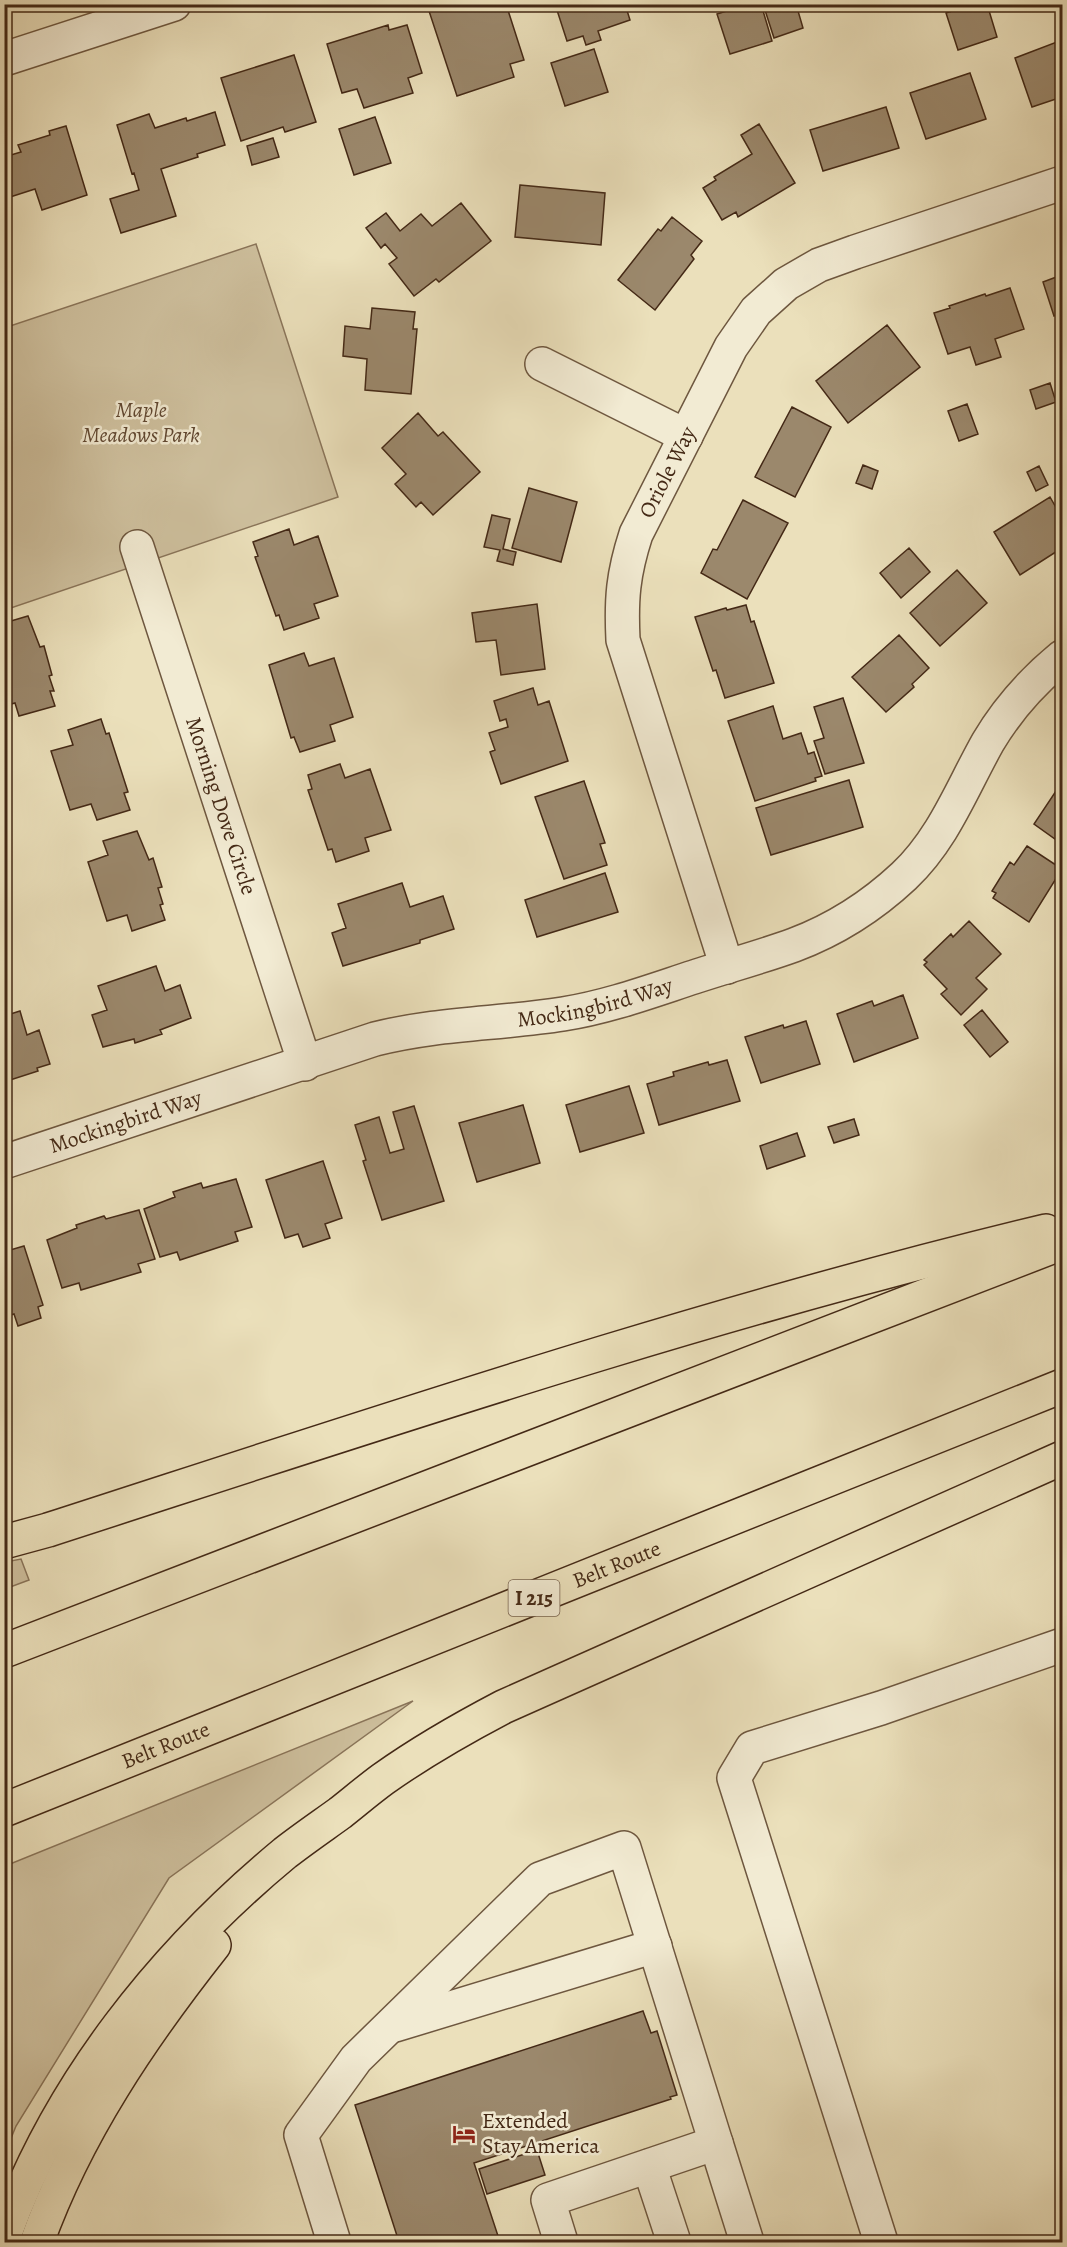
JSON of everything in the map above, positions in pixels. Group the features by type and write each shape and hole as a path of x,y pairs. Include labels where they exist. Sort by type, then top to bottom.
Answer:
{"highway":[{"path":"4,1542 634,1342 778,1300 1062,1227"},
{"path":"4,1652 1062,1243"},
{"name":"Belt Route","path":"4,1810 1062,1386"},
{"path":"4,2236 31,2172 56,2123 92,2064 132,2008 176,1956 230,1902 286,1853 382,1780 460,1729 503,1707 1062,1458"},
{"path":"37,2242 66,2171 99,2109 136,2049 177,1992 261,1892 346,1808"}],"street":[{"path":"4,59 174,4"},
{"name":"Oriole Way","path":"727,967 623,640 622,584 636,534 731,347 756,311 786,284 819,265 873,245 1062,183"},
{"path":"542,364 686,436"},
{"name":"Morning Dove Circle","path":"137,548 305,1064"},
{"name":"Mockingbird Way","path":"4,1162 375,1039 410,1030 564,1014 613,1004 795,945 834,926 872,903 905,875 932,845 953,812 989,741 1015,705 1044,672 1062,657"},
{"path":"881,2242 734,1778 752,1748 1062,1645"},
{"path":"334,2242 301,2135 356,2059 540,1879 624,1848 747,2242"},
{"path":"389,2027 655,1946"},
{"path":"561,2242 548,2200 716,2144"},
{"path":"649,2166 674,2242"}],"green space":[{"name":"Maple Meadows Park","path":"256,244 338,497 5,610 4,328"},
{"path":"21,1559 29,1580 5,1589 5,1562"},
{"path":"413,1701 169,1878 16,2126 5,2153 5,1866"}],"building":[{"path":"448,4 506,4 524,60 510,64 514,77 457,96 429,11"},
{"path":"555,4 625,4 630,20 598,31 601,40 586,45 583,36 567,41"},
{"path":"749,4 761,4 772,41 730,54 717,14"},
{"path":"763,4 796,4 803,28 774,38"},
{"path":"973,4 987,4 997,37 958,50 946,13"},
{"path":"388,25 389,30 407,25 422,73 408,78 413,93 364,108 357,89 342,93 327,44"},
{"path":"1062,40 1062,97 1032,107 1015,58"},
{"path":"594,49 608,92 565,106 551,63"},
{"path":"294,55 316,122 285,132 283,127 241,141 221,78"},
{"path":"970,73 986,119 926,139 910,93"},
{"path":"886,107 899,148 823,171 810,130"},
{"path":"215,112 225,145 161,169 176,216 121,233 110,199 139,190 117,125 149,114 155,128"},
{"path":"375,117 391,163 354,175 339,129"},
{"path":"759,124 795,183 738,217 736,212 722,220 703,188 716,180 714,177 752,154 741,135"},
{"path":"66,126 87,195 42,210 35,189 4,199 4,157 21,152 18,145 50,135 49,131"},
{"path":"273,138 279,157 252,165 247,146"},
{"path":"520,185 605,193 601,245 515,237"},
{"path":"461,203 491,241 439,282 436,279 414,296 389,264 397,258 385,244 381,248 366,228 386,213 400,231 421,214 432,226"},
{"path":"672,217 702,241 691,255 694,259 655,310 618,280 658,229 661,231"},
{"path":"1062,268 1062,313 1054,316 1043,282 1059,276 1057,270"},
{"path":"1010,288 1024,329 995,339 1001,357 976,365 970,347 948,354 934,313 985,294 986,296"},
{"path":"372,308 415,312 413,329 417,329 411,394 365,390 367,359 343,356 345,326 370,329"},
{"path":"887,325 920,367 848,423 816,381"},
{"path":"1050,383 1056,402 1036,409 1030,390"},
{"path":"967,404 978,434 959,441 948,411"},
{"path":"792,407 831,427 795,497 755,477"},
{"path":"418,413 438,436 443,432 480,472 433,515 421,502 416,507 395,484 406,474 382,448"},
{"path":"863,465 878,471 872,489 856,483"},
{"path":"1039,466 1048,485 1036,491 1027,472"},
{"path":"529,488 577,502 561,562 512,548"},
{"path":"1050,497 1062,518 1062,548 1020,575 994,532"},
{"path":"743,500 788,523 747,599 701,573 713,549 717,550"},
{"path":"492,515 510,519 503,549 516,552 513,565 497,561 500,550 484,547"},
{"path":"289,529 294,545 318,536 338,596 314,604 319,618 284,630 279,615 276,616 255,557 258,556 253,542"},
{"path":"909,548 930,572 901,598 880,573"},
{"path":"957,570 987,603 940,646 910,613"},
{"path":"537,604 545,669 501,675 496,640 476,642 472,613"},
{"path":"746,605 751,622 754,621 774,683 725,698 716,670 713,671 695,617"},
{"path":"28,616 40,647 44,646 52,675 49,676 54,691 50,691 55,706 19,716 15,703 4,706 4,623"},
{"path":"899,635 929,668 912,684 914,687 886,712 852,677"},
{"path":"304,653 309,666 334,658 353,717 330,725 335,741 300,752 294,737 291,738 269,665"},
{"path":"533,688 538,705 549,701 568,761 501,784 490,752 495,750 489,733 508,727 506,719 500,721 494,701"},
{"path":"843,698 864,763 825,774 814,741 824,738 814,707"},
{"path":"773,706 783,739 801,733 808,754 814,752 822,776 815,778 816,781 755,801 728,721"},
{"path":"101,719 106,734 109,733 128,792 124,793 130,810 97,820 91,804 70,810 51,751 73,745 68,730"},
{"path":"340,764 345,778 370,769 391,830 365,838 369,851 336,862 332,849 328,850 308,790 312,789 308,775"},
{"path":"849,780 863,827 771,855 756,808"},
{"path":"584,781 605,843 600,844 607,865 564,879 535,797"},
{"path":"1062,782 1062,844 1034,824"},
{"path":"137,831 149,860 153,858 162,887 158,888 165,920 132,931 127,915 107,921 88,862 108,855 103,841"},
{"path":"1027,846 1062,869 1029,922 993,898 996,893 992,891 1010,862 1014,865"},
{"path":"605,873 618,912 537,937 525,900"},
{"path":"402,883 410,907 443,896 454,929 420,940 420,943 343,966 332,933 346,928 338,904"},
{"path":"969,921 1001,954 976,978 987,989 961,1015 941,994 947,989 924,965 927,962 924,960 951,934 953,937"},
{"path":"156,966 165,991 180,985 191,1018 160,1030 162,1034 135,1043 134,1039 103,1047 92,1015 107,1010 98,986"},
{"path":"903,995 918,1038 854,1062 837,1014 872,1001 874,1006"},
{"path":"982,1010 1008,1042 990,1057 964,1025"},
{"path":"20,1011 27,1035 39,1030 50,1064 37,1068 38,1071 4,1082 4,1016"},
{"path":"806,1021 820,1064 761,1083 745,1037 783,1025 784,1028"},
{"path":"727,1060 740,1101 659,1125 647,1084 674,1076 673,1072 708,1062 709,1065"},
{"path":"629,1086 644,1133 580,1152 566,1105"},
{"path":"523,1105 540,1163 477,1182 459,1123"},
{"path":"414,1106 444,1201 382,1220 363,1161 366,1160 355,1125 379,1117 390,1153 404,1149 393,1112"},
{"path":"854,1119 859,1135 834,1143 828,1127"},
{"path":"797,1133 805,1156 767,1169 760,1146"},
{"path":"323,1161 342,1218 325,1224 330,1238 303,1247 298,1234 285,1238 266,1180"},
{"path":"236,1179 252,1227 235,1232 238,1241 180,1260 177,1252 160,1257 144,1209 175,1197 173,1192 201,1183 203,1188"},
{"path":"139,1210 155,1259 138,1264 141,1272 81,1290 79,1283 62,1288 47,1240 77,1228 76,1225 104,1216 106,1219"},
{"path":"24,1246 43,1305 38,1307 41,1318 18,1326 14,1314 4,1317 4,1247 7,1251"},
{"name":"Extended Stay America","path":"643,2011 651,2033 657,2031 677,2095 670,2097 671,2099 474,2163 500,2242 399,2242 355,2105"},
{"path":"537,2150 545,2175 487,2194 479,2169"}],"place":[{"name":"Extended Stay America","path":"464,2134"}]}
